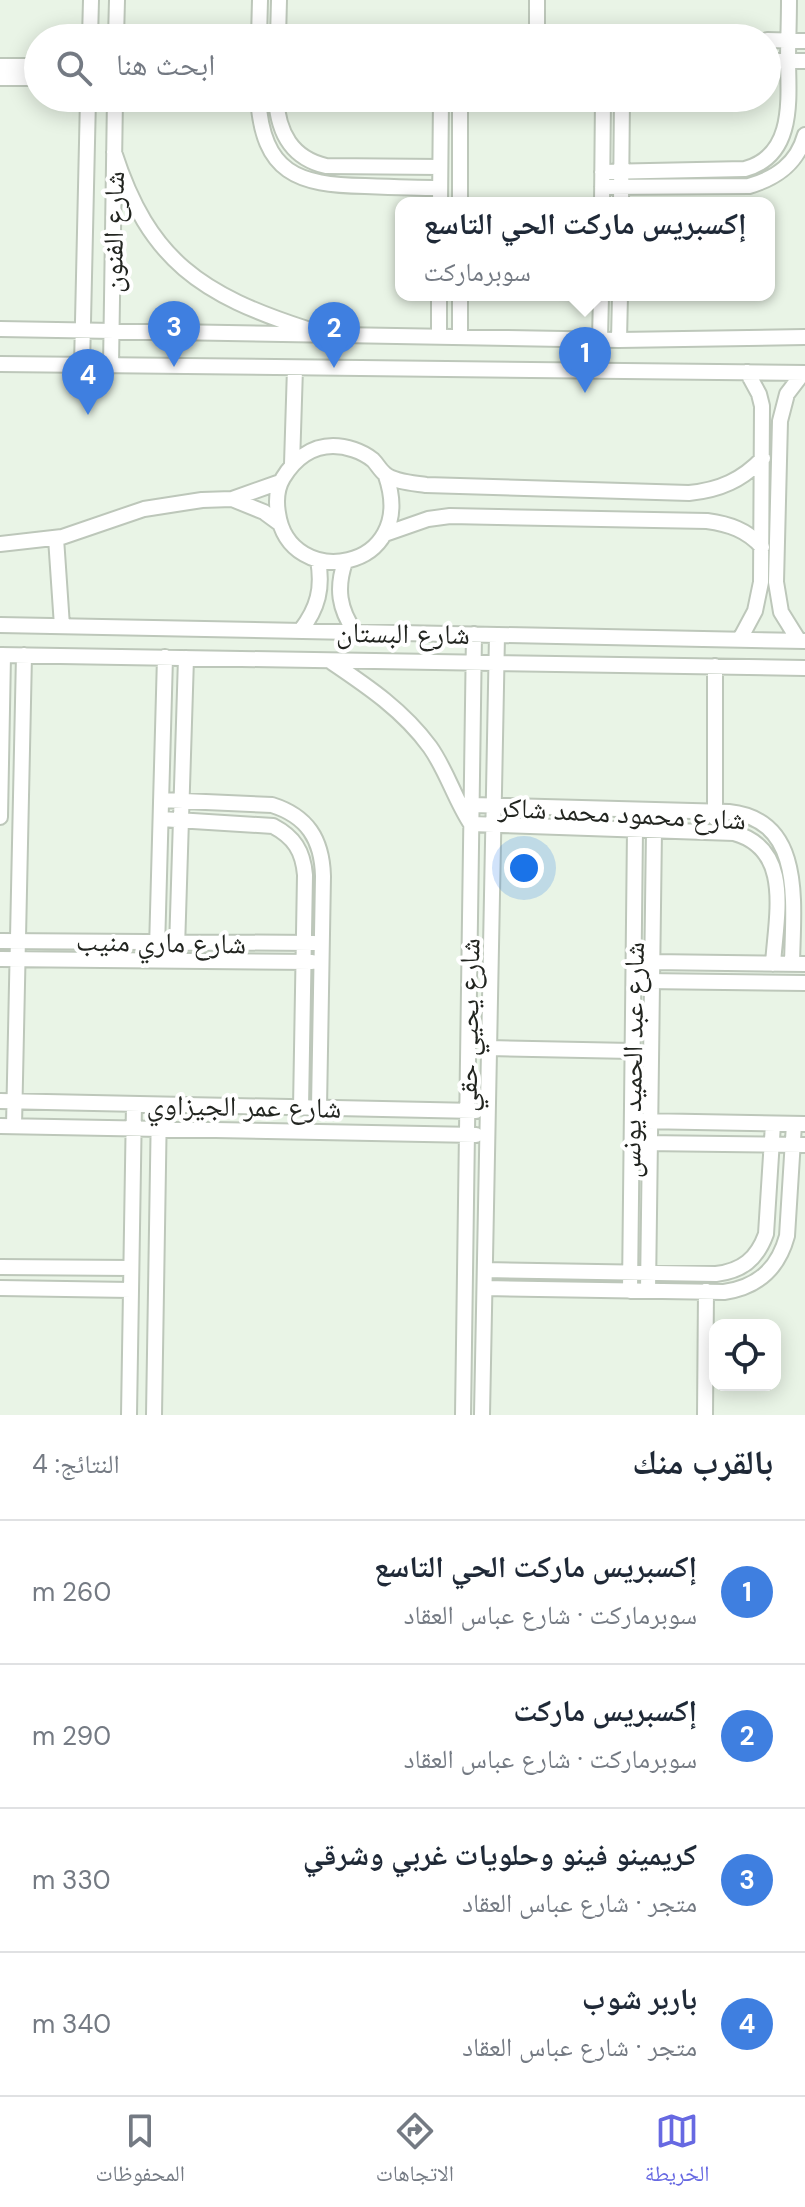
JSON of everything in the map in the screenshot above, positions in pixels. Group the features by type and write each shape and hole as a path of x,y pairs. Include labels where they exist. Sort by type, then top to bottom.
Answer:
{"street":[{"path":"90,24 91,0"},
{"path":"116,24 117,0"},
{"path":"259,24 260,0"},
{"path":"278,24 279,0"},
{"path":"537,0 537,24"},
{"path":"602,172 745,169 765,161 778,145 786,126 789,105 789,0"},
{"path":"781,41 805,41"},
{"path":"781,61 805,61"},
{"path":"0,66 24,66"},
{"path":"0,78 24,78"},
{"name":"شارع الفنون","path":"82,366 88,112"},
{"name":"شارع الفنون","path":"111,366 115,112"},
{"path":"259,112 265,140 275,158 309,182 440,196 441,112"},
{"path":"278,112 288,144 311,163 345,167 440,167"},
{"path":"460,112 460,197"},
{"path":"602,197 603,112"},
{"path":"621,197 622,112"},
{"path":"602,187 740,187 757,184 781,173 793,160 805,135"},
{"path":"114,152 123,183 137,211 155,238 200,282 256,313 322,334"},
{"path":"439,301 439,337"},
{"path":"460,301 460,337"},
{"path":"600,339 601,301"},
{"path":"619,340 620,301"},
{"path":"0,329 619,340 805,337"},
{"path":"0,364 804,373"},
{"path":"292,464 295,368"},
{"path":"740,639 759,597 762,547 762,406 747,372"},
{"path":"802,641 781,612 776,582 780,421 787,394 804,373"},
{"path":"331,446 353,449 372,459 386,476 393,495 392,515 385,534 368,552 345,562 318,560 301,552 288,539 279,523 276,502 280,482 292,464 310,451 331,446"},
{"path":"386,476 436,485 689,493 731,484 763,458"},
{"path":"0,544 56,538 89,530 144,509 232,499 257,493 280,482"},
{"path":"232,499 264,512 279,523"},
{"path":"385,534 406,525 450,516 707,521 738,528 753,536 762,547"},
{"path":"56,538 62,626"},
{"path":"301,630 310,619 320,590 318,560"},
{"path":"345,562 339,591 341,605 355,632"},
{"name":"شارع البستان","path":"0,625 802,641"},
{"name":"شارع يحيي حقي","path":"463,1415 474,634"},
{"name":"شارع يحيي حقي","path":"482,1415 497,635"},
{"path":"2,655 0,818 20,821"},
{"name":"شارع البستان","path":"2,655 801,670"},
{"path":"7,1126 18,958 24,655"},
{"path":"157,960 165,657"},
{"path":"177,961 186,658"},
{"path":"329,660 388,702 411,724 431,748 471,824"},
{"path":"715,666 715,832"},
{"path":"161,800 272,805 287,809 300,818 315,837 323,859 319,1108"},
{"path":"0,802 21,802"},
{"name":"شارع محمود محمد شاكر","path":"472,805 715,812 745,814 759,819 783,839 790,853 798,964"},
{"path":"161,819 273,826 287,833 304,859 301,1108"},
{"name":"شارع محمود محمد شاكر","path":"471,824 715,832 744,836 763,849 774,868 777,891 773,964"},
{"name":"شارع عبد الحميد يونس","path":"630,1291 635,829"},
{"name":"شارع عبد الحميد يونس","path":"648,1291 654,830"},
{"name":"شارع ماري منيب","path":"0,941 322,943"},
{"name":"شارع ماري منيب","path":"0,959 322,962"},
{"path":"652,962 798,964"},
{"path":"633,981 805,983"},
{"path":"489,1048 632,1051"},
{"name":"شارع عمر الجيزاوي","path":"7,1101 488,1111"},
{"path":"129,1415 134,1104"},
{"path":"154,1415 159,1105"},
{"path":"485,1288 630,1291 742,1289 759,1281 773,1268 783,1253 800,1124 632,1121"},
{"path":"485,1270 729,1273 753,1258 766,1234 773,1124"},
{"name":"شارع عمر الجيزاوي","path":"7,1126 487,1135"},
{"path":"631,1143 799,1145"},
{"path":"0,1267 131,1268"},
{"path":"0,1288 131,1290"},
{"path":"705,1415 706,1291"}],"place":[{"name":"كريمينو فينو وحلويات غربي وشرقي","path":"174,367"},
{"name":"إكسبريس ماركت","path":"334,368"},
{"name":"إكسبريس ماركت الحي التاسع","path":"585,393"},
{"name":"باربر شوب","path":"88,415"}]}
